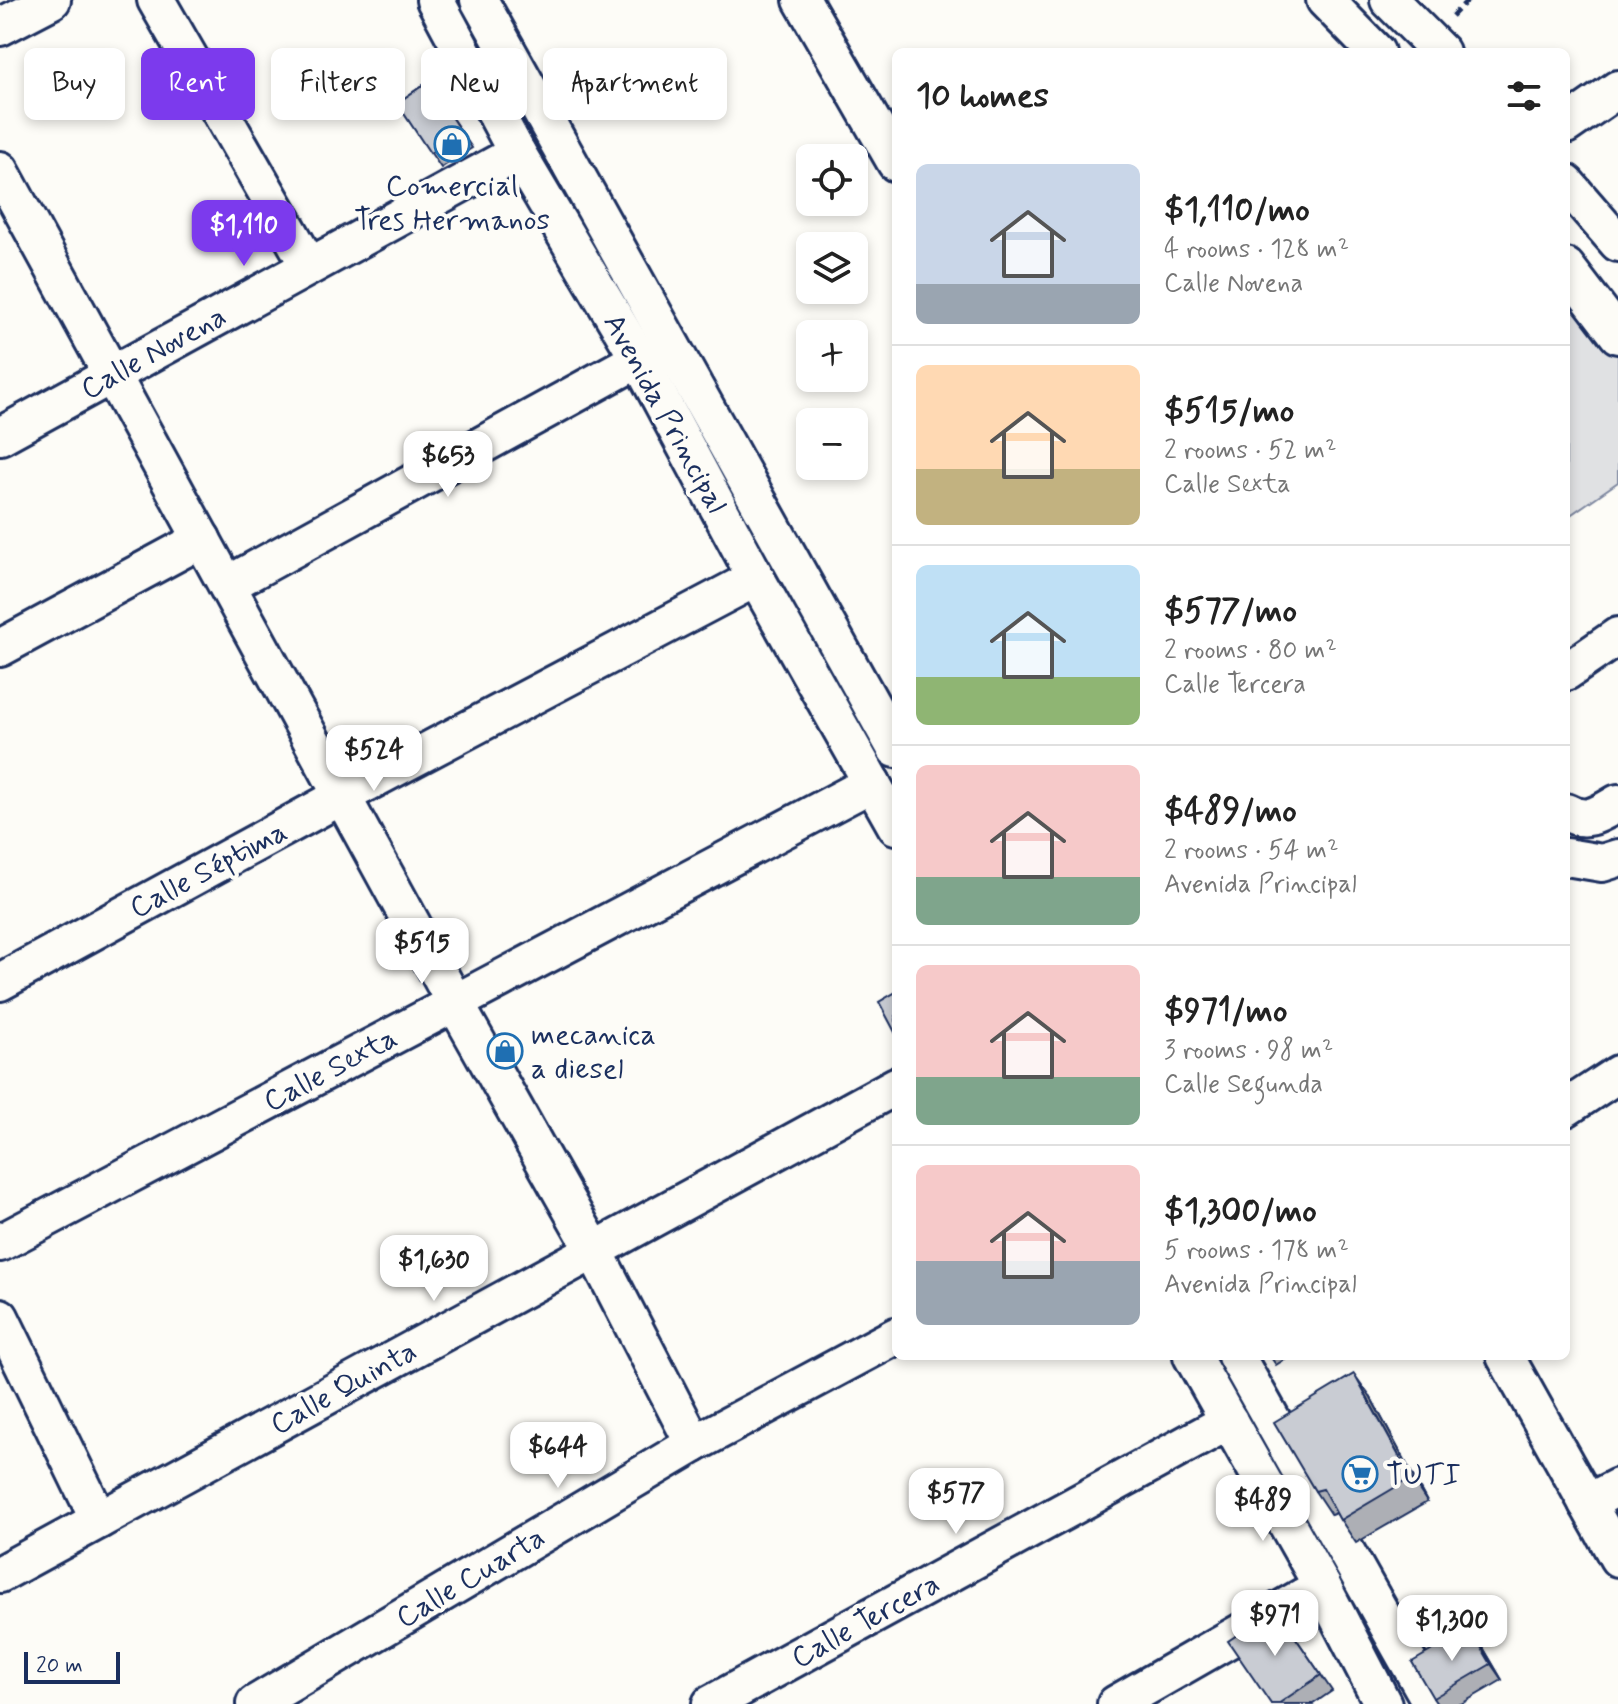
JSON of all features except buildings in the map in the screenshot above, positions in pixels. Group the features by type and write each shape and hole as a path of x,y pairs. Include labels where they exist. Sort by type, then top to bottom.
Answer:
{"street":[{"path":"0,27 52,0"},
{"path":"156,0 309,266"},
{"name":"Avenida Principal","path":"435,0 517,153 639,359 756,578 892,819"},
{"name":"Avenida Principal","path":"479,0 892,742"},
{"path":"802,0 892,156"},
{"path":"1325,0 1372,48"},
{"path":"1389,0 1437,48"},
{"path":"1570,122 1618,89"},
{"name":"Calle Novena","path":"0,436 517,153"},
{"path":"1570,188 1618,243"},
{"path":"5,193 112,375 455,1003 594,1250 694,1444"},
{"path":"1570,272 1618,335"},
{"path":"227,585 639,359"},
{"path":"0,648 202,539"},
{"name":"Calle Séptima","path":"0,982 342,796 756,578"},
{"path":"1570,669 1618,636"},
{"name":"Calle Sexta","path":"0,1243 872,783"},
{"path":"1592,811 1618,852"},
{"path":"1570,858 1602,863 1618,858"},
{"path":"1570,1105 1618,1074"},
{"name":"Calle Quinta","path":"0,1574 892,1088"},
{"path":"0,1317 99,1520"},
{"name":"Calle Cuarta","path":"255,1704 694,1444 892,1338"},
{"path":"1194,1360 1322,1586 1383,1704"},
{"path":"1238,1360 1432,1704"},
{"path":"1508,1360 1602,1495 1618,1558"},
{"name":"Calle Tercera","path":"711,1704 1229,1421"},
{"path":"1116,1704 1322,1586"},
{"path":"1345,1629 1382,1613"}],"shaded area":[{"path":"1570,260 1618,329 1618,482 1570,515"}],"place":[{"name":"Comercial Tres Hermanos","path":"452,144"},
{"name":"mecanica a diesel","path":"505,1051"},
{"name":"TUTI","path":"1360,1474"}]}
